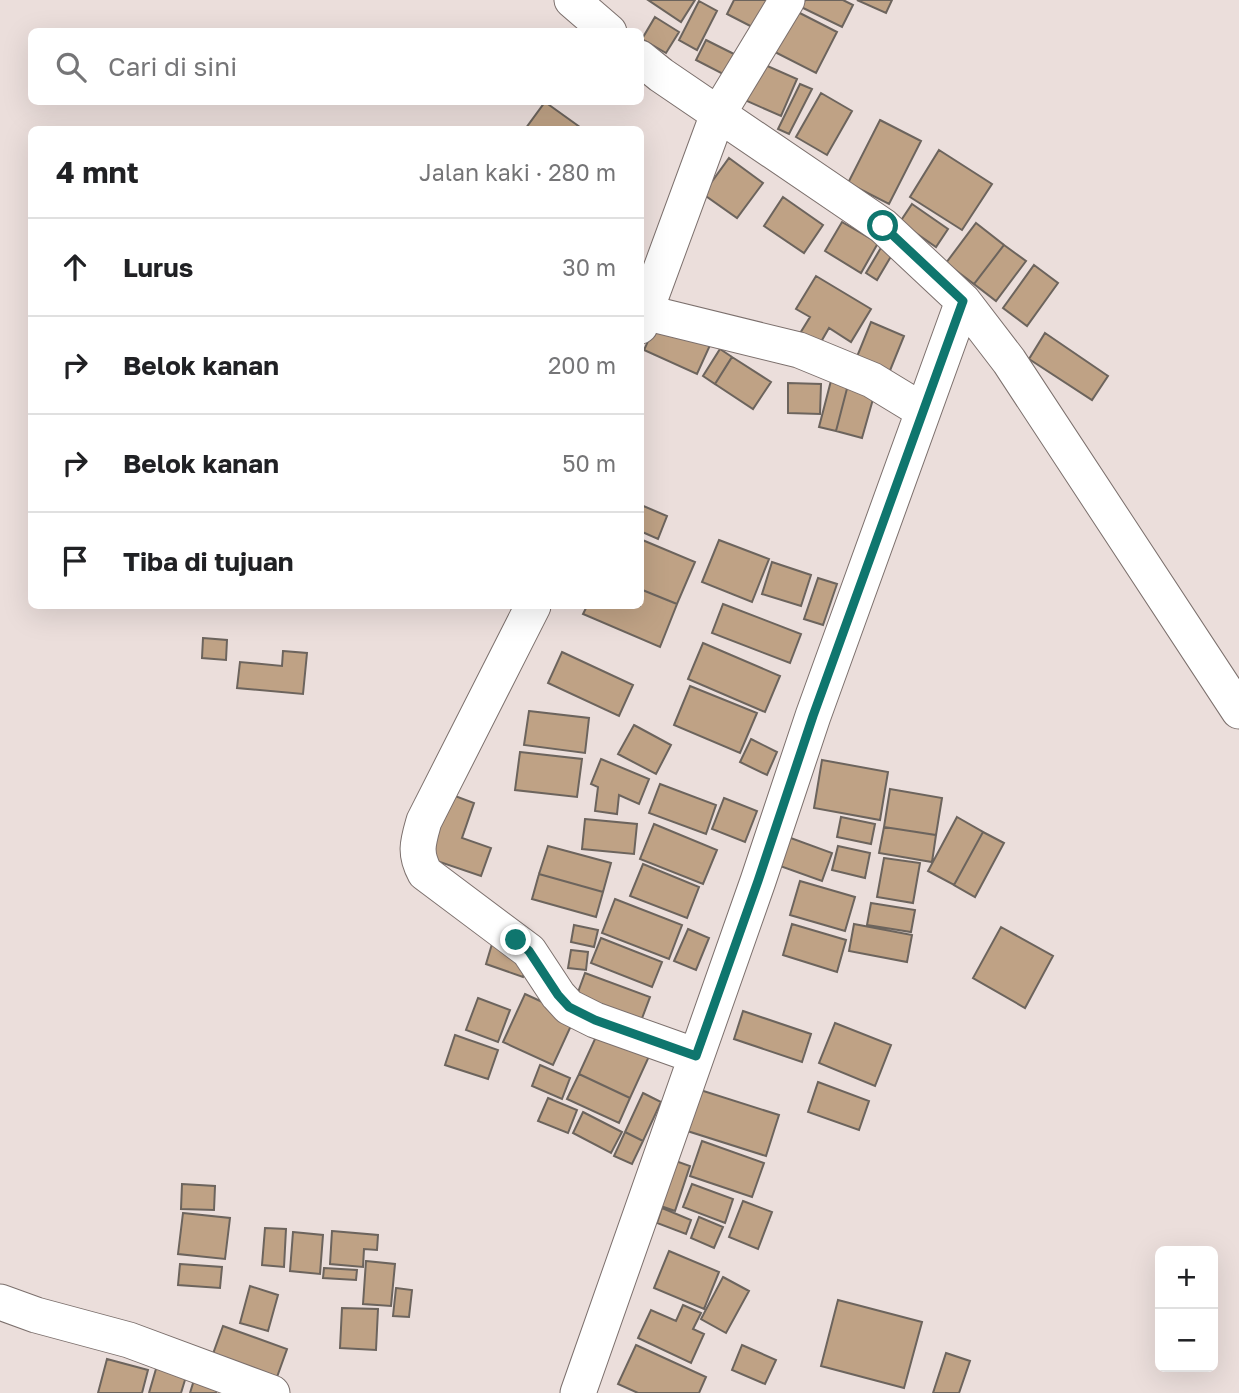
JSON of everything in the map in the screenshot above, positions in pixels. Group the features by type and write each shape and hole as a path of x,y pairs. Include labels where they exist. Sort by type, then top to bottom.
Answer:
{"street":[{"path":"572,0 604,28"},
{"path":"644,311 718,114 786,0"},
{"path":"644,61 883,226 963,301 1009,361 1239,711"},
{"path":"578,1393 758,881 813,716 963,301"},
{"path":"644,316 799,350 872,380 923,411"},
{"path":"531,609 424,821 418,842 418,861 425,873 529,951 569,1007 595,1020 696,1056"},
{"path":"0,1302 36,1315 128,1340 272,1393"}],"building":[{"path":"648,0 695,0 681,22"},
{"path":"734,0 774,0 762,32 727,14"},
{"path":"805,0 843,0 853,5 842,27 801,7"},
{"path":"857,0 892,0 886,13"},
{"path":"699,1 717,11 697,50 679,40"},
{"path":"788,7 837,32 816,73 767,48"},
{"path":"655,17 679,32 666,53 644,40"},
{"path":"706,40 734,54 723,74 696,60"},
{"path":"754,60 797,79 781,116 738,97"},
{"path":"800,84 812,89 789,134 778,129"},
{"path":"821,93 852,111 827,155 796,137"},
{"path":"543,105 549,105 578,126 527,126"},
{"path":"880,120 921,141 889,204 848,183"},
{"path":"939,150 992,184 962,230 910,197"},
{"path":"729,158 763,183 737,218 703,194"},
{"path":"783,197 823,225 804,253 764,226"},
{"path":"912,204 948,229 936,247 900,222"},
{"path":"842,222 878,243 861,273 825,251"},
{"path":"976,223 1004,245 974,284 946,263"},
{"path":"1004,245 1026,261 996,301 974,284"},
{"path":"882,246 893,253 877,280 866,273"},
{"path":"1034,265 1058,283 1027,326 1003,308"},
{"path":"816,276 871,309 851,342 829,328 818,347 799,335 810,317 796,309"},
{"path":"658,319 711,343 697,374 644,350"},
{"path":"871,322 904,336 887,378 854,364"},
{"path":"1045,333 1108,376 1092,400 1029,359"},
{"path":"720,349 732,357 715,384 703,376"},
{"path":"732,357 771,382 753,409 715,384"},
{"path":"833,373 850,377 836,431 819,427"},
{"path":"850,377 877,385 862,438 836,431"},
{"path":"788,383 821,384 820,414 788,413"},
{"path":"644,506 667,516 658,539 644,533"},
{"path":"719,540 769,559 752,602 702,582"},
{"path":"644,541 695,562 677,604 644,591"},
{"path":"772,562 811,575 801,606 762,594"},
{"path":"818,578 837,584 823,625 804,619"},
{"path":"644,591 677,604 660,647 583,614 586,609 644,609"},
{"path":"723,604 801,634 790,663 712,633"},
{"path":"203,638 227,640 226,660 202,658"},
{"path":"703,643 780,676 765,712 688,679"},
{"path":"283,651 307,653 303,694 237,688 240,662 282,666"},
{"path":"562,652 633,685 619,716 548,683"},
{"path":"690,686 757,713 740,753 674,725"},
{"path":"529,711 589,718 585,753 524,745"},
{"path":"634,725 671,745 656,774 618,754"},
{"path":"751,739 777,752 767,775 740,762"},
{"path":"520,752 582,759 577,797 515,790"},
{"path":"601,759 649,779 639,804 619,795 617,814 595,811 598,787 591,784"},
{"path":"822,760 888,772 880,820 814,808"},
{"path":"660,784 716,805 706,834 649,813"},
{"path":"890,789 942,798 936,835 884,827"},
{"path":"447,793 474,803 462,838 491,848 481,876 425,857"},
{"path":"724,798 757,811 745,842 712,829"},
{"path":"841,817 875,824 871,844 837,837"},
{"path":"957,817 983,832 954,885 928,871"},
{"path":"585,819 637,824 634,854 582,849"},
{"path":"654,824 717,850 703,884 640,859"},
{"path":"884,827 936,835 932,862 879,853"},
{"path":"983,832 1004,843 975,897 954,885"},
{"path":"777,833 832,853 822,881 766,861"},
{"path":"548,846 611,863 603,892 539,874"},
{"path":"838,846 870,853 865,878 832,870"},
{"path":"884,858 920,863 913,903 877,897"},
{"path":"643,864 699,887 687,918 630,896"},
{"path":"539,874 603,892 596,917 532,899"},
{"path":"800,881 855,897 845,931 790,915"},
{"path":"615,899 682,925 669,959 602,933"},
{"path":"871,903 915,910 911,932 867,925"},
{"path":"792,924 846,940 837,972 783,955"},
{"path":"854,924 912,935 907,962 849,951"},
{"path":"574,925 598,930 594,947 571,942"},
{"path":"1001,927 1053,956 1025,1008 973,978"},
{"path":"688,929 709,938 696,970 674,961"},
{"path":"601,938 662,962 652,987 591,963"},
{"path":"492,944 530,957 523,977 486,964"},
{"path":"571,950 588,952 586,970 568,968"},
{"path":"585,973 650,997 638,1029 573,1006"},
{"path":"525,994 575,1017 553,1065 503,1042"},
{"path":"478,998 510,1010 498,1042 466,1030"},
{"path":"743,1011 811,1034 802,1062 734,1039"},
{"path":"835,1023 891,1045 875,1086 819,1063"},
{"path":"600,1028 651,1052 630,1098 579,1074"},
{"path":"455,1035 498,1050 488,1079 445,1065"},
{"path":"540,1065 570,1078 562,1099 532,1086"},
{"path":"579,1074 630,1098 619,1123 567,1099"},
{"path":"818,1082 869,1101 859,1130 808,1112"},
{"path":"694,1088 779,1115 766,1156 681,1129"},
{"path":"643,1093 661,1102 643,1141 625,1132"},
{"path":"548,1098 577,1110 568,1133 538,1121"},
{"path":"583,1112 622,1132 611,1153 573,1133"},
{"path":"625,1132 643,1141 632,1164 614,1156"},
{"path":"702,1141 764,1163 752,1197 690,1176"},
{"path":"670,1159 690,1166 675,1211 655,1204"},
{"path":"182,1184 215,1186 214,1210 181,1209"},
{"path":"692,1184 733,1199 725,1223 683,1207"},
{"path":"743,1201 772,1212 758,1249 729,1237"},
{"path":"662,1208 691,1220 686,1234 657,1223"},
{"path":"183,1213 230,1218 225,1259 178,1254"},
{"path":"699,1217 723,1227 714,1248 691,1238"},
{"path":"265,1228 286,1229 284,1267 262,1265"},
{"path":"332,1231 378,1235 377,1250 364,1249 363,1267 330,1264"},
{"path":"293,1232 323,1235 320,1274 290,1271"},
{"path":"669,1251 719,1272 704,1309 654,1288"},
{"path":"366,1261 395,1264 391,1306 363,1304"},
{"path":"180,1264 222,1267 220,1288 178,1285"},
{"path":"324,1268 357,1270 356,1280 323,1278"},
{"path":"723,1277 749,1291 726,1333 701,1319"},
{"path":"250,1286 278,1295 268,1331 240,1323"},
{"path":"396,1288 412,1290 409,1317 393,1316"},
{"path":"838,1300 922,1322 904,1388 821,1366"},
{"path":"683,1305 701,1313 693,1329 704,1334 691,1363 638,1338 651,1310 676,1321"},
{"path":"342,1308 378,1309 376,1350 340,1348"},
{"path":"223,1326 287,1349 277,1377 213,1354"},
{"path":"636,1345 706,1377 699,1393 638,1393 618,1384"},
{"path":"742,1345 776,1360 765,1384 732,1370"},
{"path":"946,1353 970,1361 959,1393 933,1393"},
{"path":"107,1359 148,1370 142,1393 98,1393"},
{"path":"158,1362 188,1370 181,1393 149,1393"},
{"path":"194,1380 218,1386 216,1393 190,1393"}],"route":[{"path":"516,940 529,951 569,1007 595,1020 696,1056 813,716 963,301 883,226"}]}
